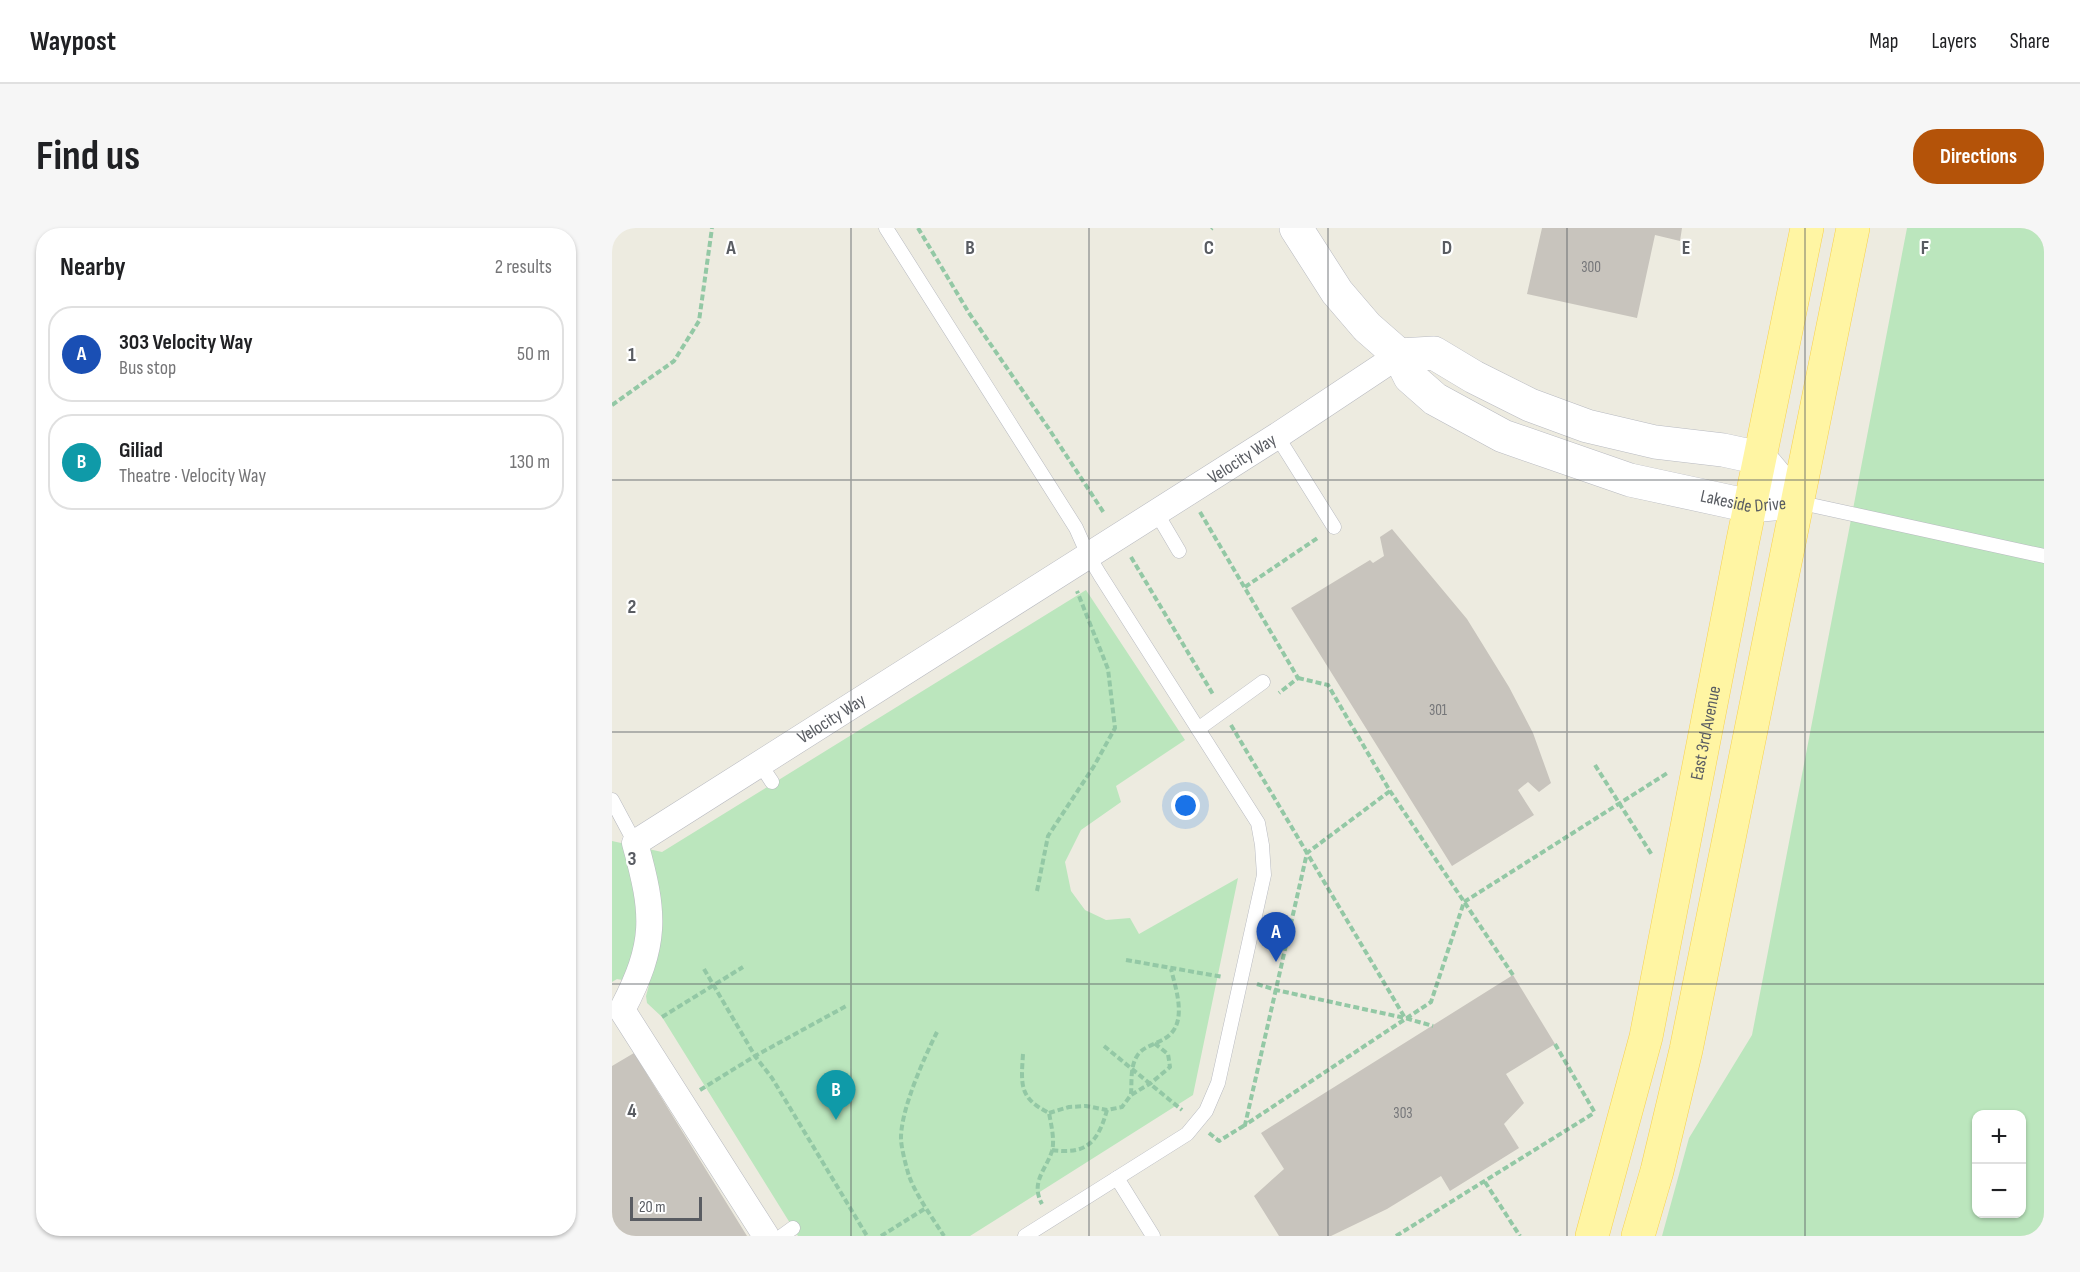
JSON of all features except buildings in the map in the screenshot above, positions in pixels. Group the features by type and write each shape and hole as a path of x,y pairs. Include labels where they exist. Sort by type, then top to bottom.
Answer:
{"main road":[{"name":"East 3rd Avenue","path":"1592,1236 1609,1117 1646,1037 1807,228"},
{"path":"1638,1236 1657,1172 1686,1050 1853,228"}],"street":[{"name":"Lakeside Drive","path":"1302,230 1337,292 1367,327 1399,355 1410,377 1435,399 1503,435 1630,480 1750,506 1797,502"},
{"path":"1399,355 1434,353 1474,378 1530,405 1587,426 1655,442 1723,450 1760,458"},
{"name":"Velocity Way","path":"635,843 766,773 1088,555 1277,436 1399,355"},
{"name":"Lakeside Drive","path":"1760,458 1797,502"},
{"path":"635,843 645,876 650,908 650,934 645,960 636,983 617,1012 680,1102 766,1236"}],"lane":[{"path":"886,228 1076,528 1088,555 1258,824 1262,846 1264,875 1218,1083 1206,1111 1187,1134 1025,1236"},
{"path":"1277,436 1334,526"},
{"path":"1797,502 2044,556"},
{"path":"1156,512 1179,550"},
{"path":"1198,729 1263,682"},
{"path":"612,800 635,843"},
{"path":"1117,1178 1153,1236"}],"path":[{"path":"612,405 674,361 699,321 712,228"},
{"path":"918,228 969,313 1104,513"},
{"path":"1189,492 1298,678 1328,685 1390,792 1513,975"},
{"path":"1245,587 1334,526"},
{"path":"1131,557 1405,1018"},
{"path":"1037,891 1048,836 1094,766 1115,728 1108,669 1076,589"},
{"path":"1270,699 1298,678"},
{"path":"1233,728 1242,721"},
{"path":"1104,1046 1218,1141 1431,1002 1464,902 1702,752"},
{"path":"1595,765 1674,891"},
{"path":"1245,1125 1307,853 1390,792"},
{"path":"1126,960 1217,976"},
{"path":"662,1017 743,967"},
{"path":"704,969 755,1056 772,1078 867,1236"},
{"path":"1131,1095 1132,1071 1137,1056 1154,1043 1166,1038 1176,1025 1180,1008 1171,969"},
{"path":"1276,990 1432,1026"},
{"path":"680,1102 755,1056 848,1005"},
{"path":"938,1032 922,1062 904,1119 902,1140 909,1176 944,1236"},
{"path":"1023,1054 1021,1084 1033,1105 1049,1113 1069,1107 1086,1106 1107,1110 1122,1107 1131,1095 1151,1083 1170,1067 1168,1054 1154,1043"},
{"path":"1396,1236 1485,1182 1609,1117 1556,1044"},
{"path":"1052,1150 1070,1152 1092,1144 1101,1130 1107,1110"},
{"path":"1049,1113 1052,1150 1039,1174 1038,1197 1052,1220"},
{"path":"1485,1182 1520,1236"},
{"path":"881,1236 926,1208"}],"green space":[{"path":"1907,228 2044,228 2044,1236 1662,1236 1689,1138 1752,1035"},
{"path":"1086,590 1185,740 1116,786 1121,802 1081,830 1065,862 1071,891 1085,910 1106,920 1130,918 1139,934 1238,878 1193,1095 970,1236 798,1236 662,1017 647,1003 649,985 617,979 612,982 612,841 662,852"}],"place":[{"name":"303 Velocity Way","path":"1276,962"},
{"name":"Giliad","path":"836,1120"}]}
